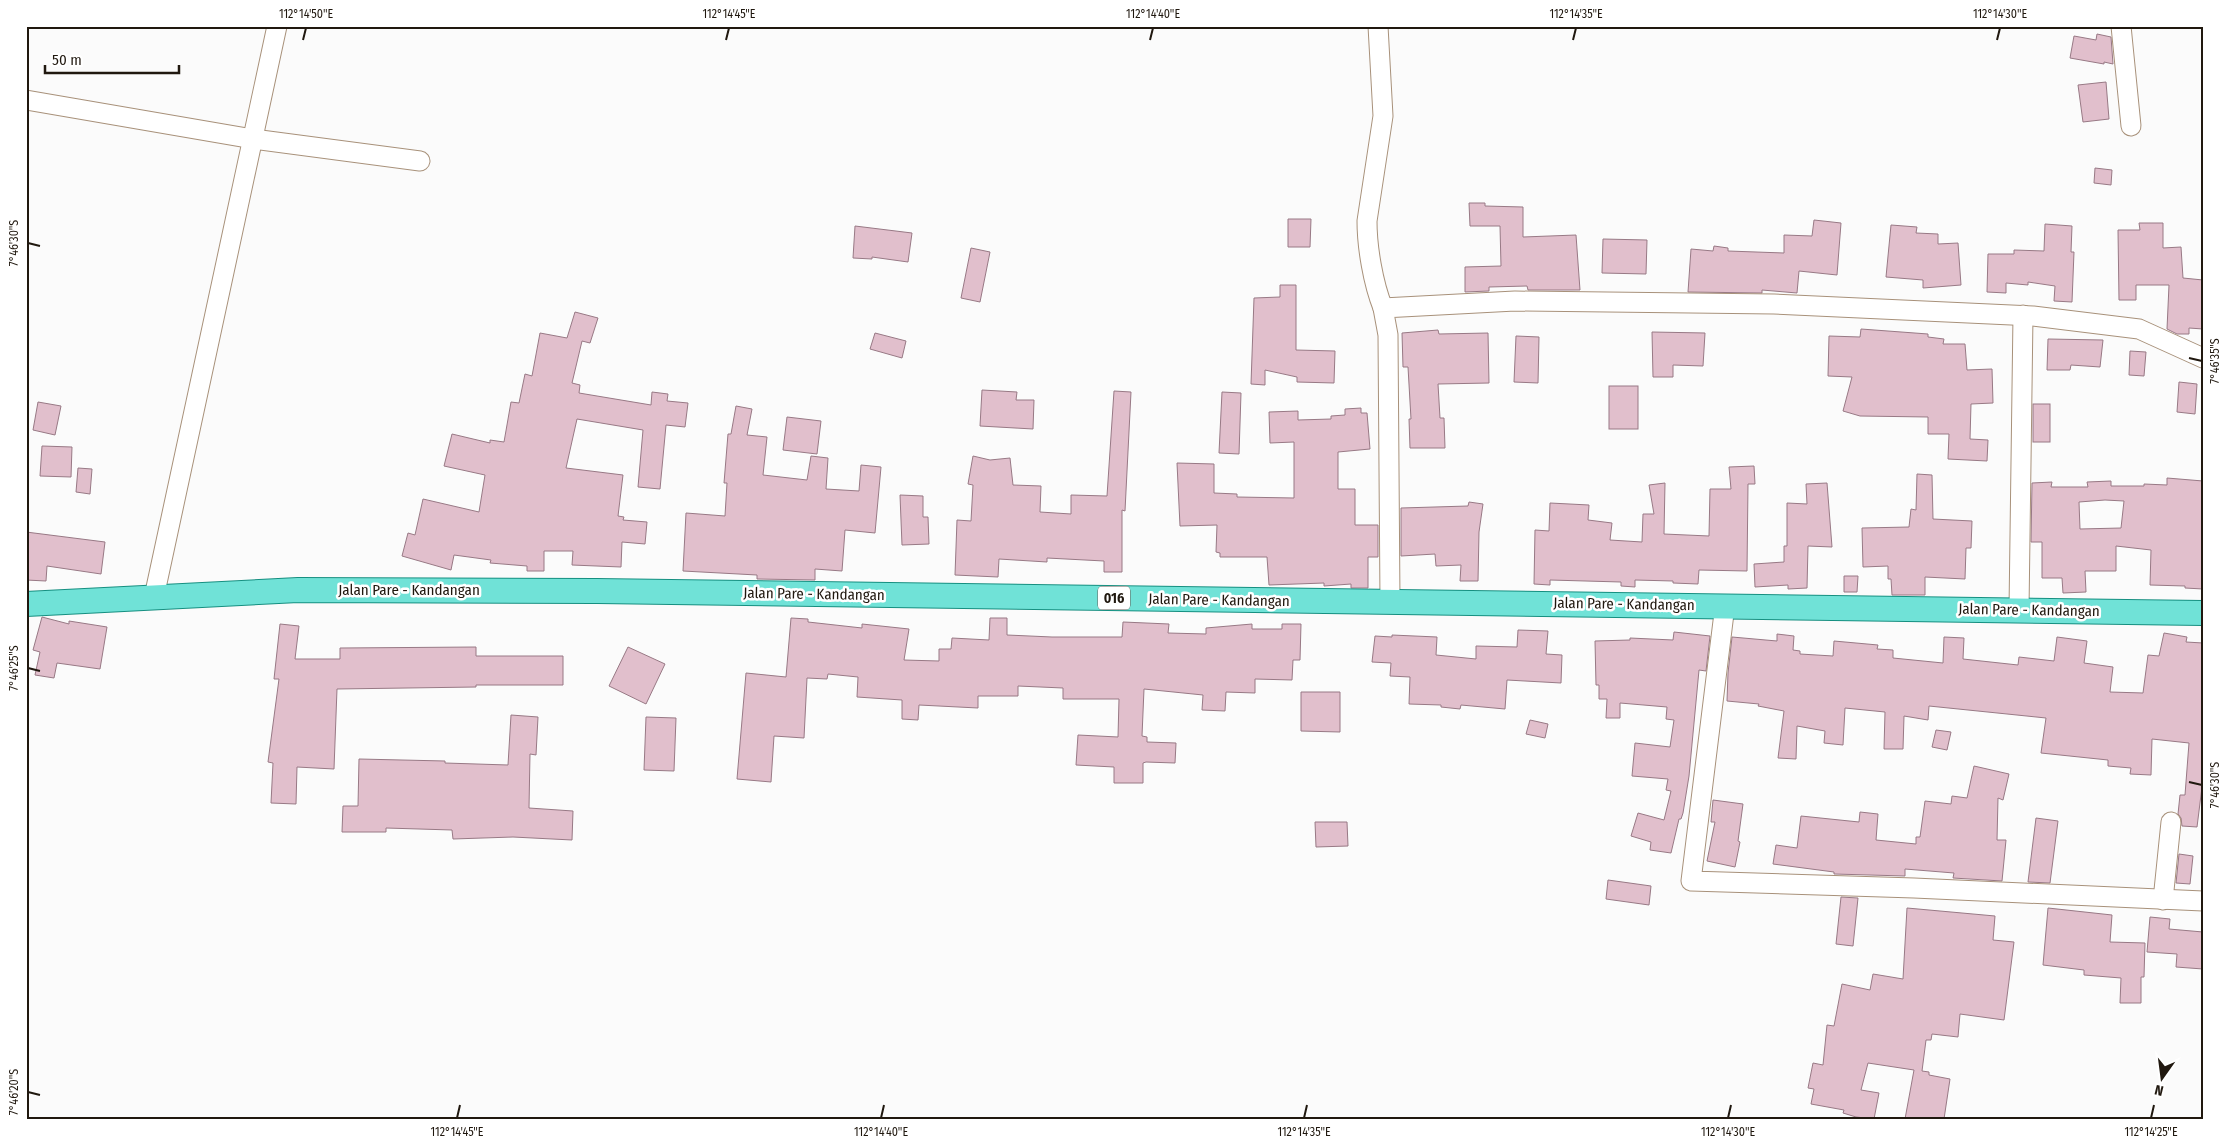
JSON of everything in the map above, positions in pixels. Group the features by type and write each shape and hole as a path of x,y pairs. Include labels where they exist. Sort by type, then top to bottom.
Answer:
{"main road":[{"name":"Jalan Pare - Kandangan","path":"26,604 298,590 597,591 2203,613"}],"street":[{"path":"154,597 278,26"},
{"path":"1378,26 1383,116 1367,221 1367,235 1388,335 1390,602"},
{"path":"2121,26 2131,126"},
{"path":"26,100 253,139 420,161"},
{"path":"1383,308 1515,301 1735,304 2023,315 2139,329 2203,358"},
{"path":"2019,610 2023,315"},
{"path":"1725,605 1691,880 2203,901"},
{"path":"2163,900 2171,822"}],"building":[{"path":"2097,34 2111,37 2113,64 2070,58 2074,36 2096,40"},
{"path":"2106,82 2109,119 2083,122 2078,85"},
{"path":"2095,168 2112,170 2111,185 2094,183"},
{"path":"1469,203 1485,203 1485,206 1523,207 1523,237 1576,235 1580,290 1528,290 1527,286 1489,287 1489,291 1465,292 1465,267 1501,266 1500,226 1470,226"},
{"path":"1288,219 1311,219 1310,247 1288,247"},
{"path":"1814,220 1841,223 1837,275 1799,271 1797,293 1762,290 1762,293 1688,292 1691,249 1713,251 1714,246 1728,248 1728,251 1784,253 1784,235 1812,236"},
{"path":"2139,223 2163,223 2163,248 2181,247 2183,278 2203,280 2203,329 2189,328 2189,334 2177,334 2167,329 2169,285 2136,285 2136,300 2119,300 2118,230 2140,230"},
{"path":"2045,224 2072,226 2071,252 2074,252 2072,302 2054,301 2055,286 2028,282 2028,285 2006,283 2006,293 1987,292 1988,254 2014,254 2014,250 2044,251"},
{"path":"1891,225 1917,227 1916,233 1938,234 1938,244 1958,243 1961,285 1923,288 1923,280 1886,277"},
{"path":"855,226 912,233 908,262 872,257 872,259 853,258"},
{"path":"1603,239 1647,240 1646,274 1602,273"},
{"path":"971,248 990,252 980,302 961,298"},
{"path":"1280,285 1296,285 1296,350 1335,351 1334,383 1297,382 1297,377 1265,370 1265,385 1251,384 1254,298 1280,297"},
{"path":"575,312 598,318 590,343 582,341 572,383 580,385 579,393 651,405 652,392 668,394 667,401 688,403 685,427 666,425 660,489 638,487 643,430 577,419 566,468 623,475 618,516 624,517 623,520 647,522 645,544 622,542 621,567 572,565 573,551 544,551 544,571 527,571 527,566 490,563 491,560 454,555 451,570 402,556 408,533 415,535 423,499 479,512 485,475 444,466 452,434 490,443 490,440 504,442 511,402 519,403 525,374 532,376 540,333 567,338"},
{"path":"1861,329 1928,334 1928,337 1944,339 1943,344 1965,344 1967,370 1992,369 1993,403 1971,404 1970,439 1988,440 1987,461 1948,459 1949,434 1928,434 1928,417 1860,416 1843,411 1852,377 1828,376 1829,336 1860,337"},
{"path":"1438,330 1439,334 1488,333 1489,383 1438,384 1440,418 1444,418 1445,448 1410,448 1409,419 1411,419 1408,367 1403,367 1402,333"},
{"path":"1652,332 1705,333 1703,366 1673,365 1673,377 1653,377"},
{"path":"875,333 906,341 902,358 870,349"},
{"path":"1516,336 1539,337 1538,383 1514,382"},
{"path":"2048,339 2103,340 2100,367 2071,365 2070,370 2047,370"},
{"path":"2130,351 2146,352 2144,376 2129,375"},
{"path":"2179,382 2197,384 2195,414 2177,412"},
{"path":"1609,386 1638,386 1638,429 1609,429"},
{"path":"982,390 1017,392 1016,400 1034,400 1033,429 980,426"},
{"path":"1114,391 1131,392 1125,511 1122,510 1122,572 1104,572 1104,561 1047,558 1047,562 999,559 998,577 955,575 957,520 971,521 973,485 968,484 973,456 990,460 1010,458 1013,485 1041,486 1040,512 1071,514 1071,495 1107,496"},
{"path":"1222,392 1241,393 1239,454 1219,453"},
{"path":"38,402 61,406 55,435 33,430"},
{"path":"2033,404 2050,404 2050,442 2033,442"},
{"path":"736,406 752,409 747,435 767,437 763,475 807,480 811,456 828,458 826,489 859,491 861,465 881,467 875,533 845,530 842,571 815,569 815,580 757,579 757,575 683,571 686,513 725,516 727,483 724,483 728,434 731,434"},
{"path":"1361,408 1361,413 1367,413 1370,449 1338,452 1338,489 1355,489 1355,525 1378,525 1378,557 1368,557 1368,588 1351,588 1351,584 1324,586 1324,583 1269,585 1267,557 1220,557 1220,553 1216,552 1217,525 1180,526 1177,463 1214,464 1214,493 1237,494 1237,497 1294,498 1294,442 1270,443 1269,412 1298,411 1298,420 1331,419 1331,416 1345,415 1345,409"},
{"path":"787,417 821,421 817,454 783,450"},
{"path":"42,446 72,447 71,477 40,476"},
{"path":"1754,466 1755,484 1748,484 1747,571 1699,570 1698,584 1635,580 1635,587 1621,586 1621,582 1550,580 1550,585 1534,584 1535,530 1549,531 1550,503 1589,505 1588,520 1612,523 1610,540 1642,542 1643,514 1654,514 1649,485 1665,483 1664,534 1709,536 1710,489 1731,489 1729,467"},
{"path":"78,468 92,469 90,494 76,492"},
{"path":"1917,474 1932,475 1933,519 1972,521 1971,548 1966,548 1965,579 1925,577 1925,595 1892,595 1891,579 1888,579 1888,566 1863,567 1862,528 1909,527 1911,509 1916,510"},
{"path":"2167,478 2203,481 2203,589 2185,588 2185,586 2150,585 2151,550 2116,546 2116,571 2085,571 2086,592 2063,593 2062,578 2042,578 2042,542 2031,542 2032,483 2052,482 2051,487 2088,487 2087,482 2111,481 2111,486 2167,485","holes":["2124,501 2121,528 2080,529 2079,502"]},
{"path":"1827,483 1832,547 1808,546 1807,588 1788,589 1788,585 1755,587 1754,564 1784,562 1784,546 1787,546 1787,503 1807,504 1806,484"},
{"path":"900,495 923,496 923,517 928,517 929,544 902,545"},
{"path":"1469,502 1483,504 1479,532 1478,581 1460,581 1461,565 1436,566 1435,554 1401,556 1401,508 1468,506"},
{"path":"26,532 105,542 101,574 47,566 46,581 26,580"},
{"path":"1844,576 1858,576 1857,592 1844,592"},
{"path":"42,617 69,624 69,621 107,627 100,669 57,663 54,678 35,675 40,652 33,650"},
{"path":"791,618 808,619 808,622 862,628 862,624 909,629 904,660 939,661 939,649 951,649 952,638 989,640 990,618 1007,618 1007,635 1052,637 1122,637 1123,622 1169,624 1168,633 1206,634 1206,628 1252,624 1252,629 1282,629 1282,624 1301,624 1300,660 1293,660 1292,680 1255,679 1255,693 1226,692 1225,711 1202,710 1203,695 1144,689 1142,736 1147,737 1147,742 1176,743 1175,763 1143,763 1143,783 1114,783 1114,767 1076,765 1078,735 1118,737 1119,699 1063,699 1063,688 1018,686 1018,696 978,696 978,708 919,705 918,720 902,719 902,700 857,697 858,677 828,674 827,679 807,678 804,738 774,736 771,782 737,779 746,673 786,677"},
{"path":"280,624 299,626 295,659 340,659 340,648 476,647 476,656 563,656 563,685 476,685 476,687 337,689 334,769 297,767 296,804 271,803 273,763 268,762 279,679 274,679"},
{"path":"1518,630 1548,631 1546,654 1562,655 1561,683 1507,680 1505,709 1461,705 1460,709 1441,707 1441,705 1409,704 1410,677 1390,676 1391,663 1372,662 1375,636 1437,637 1436,655 1476,659 1476,646 1517,647"},
{"path":"1674,632 1710,636 1706,671 1699,670 1689,776 1683,813 1681,819 1679,819 1671,853 1650,850 1651,842 1631,836 1638,813 1664,820 1671,791 1666,790 1668,779 1632,776 1635,743 1670,747 1674,720 1666,719 1667,707 1620,703 1620,718 1606,718 1607,699 1599,699 1599,685 1596,685 1595,641 1630,640 1630,638 1673,640"},
{"path":"2164,633 2187,637 2186,642 2203,643 2203,779 2197,827 2182,826 2181,818 2178,814 2180,795 2185,795 2189,743 2152,739 2151,775 2130,774 2131,768 2108,766 2108,760 2041,753 2046,718 1929,706 1928,720 1904,716 1903,749 1884,749 1885,712 1845,708 1843,745 1824,743 1825,731 1797,726 1796,759 1778,758 1784,711 1758,706 1759,704 1727,701 1732,637 1777,641 1777,634 1794,636 1793,650 1800,651 1800,654 1833,656 1834,641 1878,645 1877,649 1893,650 1893,658 1943,663 1944,637 1964,638 1963,659 2018,665 2019,657 2054,661 2057,637 2087,641 2084,663 2113,667 2110,692 2143,693 2148,655 2159,656"},
{"path":"628,647 665,664 646,704 609,686"},
{"path":"1301,692 1340,692 1340,732 1301,731"},
{"path":"511,715 538,717 536,755 530,754 529,808 573,811 572,840 513,837 453,839 452,830 386,828 386,832 342,832 343,806 358,806 359,759 508,765"},
{"path":"646,717 676,718 674,771 644,770"},
{"path":"1530,720 1548,724 1545,738 1526,734"},
{"path":"1936,730 1951,732 1947,750 1932,747"},
{"path":"1974,766 2009,774 2003,800 1998,798 1997,840 2006,840 2002,881 1953,878 1954,873 1905,869 1905,876 1834,874 1834,872 1773,864 1776,845 1797,848 1801,816 1859,822 1860,812 1878,814 1876,840 1916,844 1916,837 1920,837 1925,801 1951,804 1952,796 1967,798"},
{"path":"1713,800 1743,804 1738,841 1740,842 1735,867 1707,861 1715,822 1711,822"},
{"path":"2036,818 2058,821 2050,883 2028,882"},
{"path":"1315,822 1347,822 1348,846 1316,847"},
{"path":"2179,854 2193,856 2190,884 2176,883"},
{"path":"1608,880 1651,886 1649,905 1606,899"},
{"path":"1841,897 1858,898 1853,946 1836,944"},
{"path":"1907,908 1995,916 1993,940 2014,942 2004,1020 1960,1014 1958,1037 1932,1034 1931,1040 1926,1040 1922,1071 1929,1072 1929,1075 1950,1079 1944,1119 1905,1119 1914,1070 1868,1063 1861,1090 1879,1093 1874,1119 1856,1117 1843,1113 1844,1110 1811,1104 1814,1089 1808,1088 1813,1063 1823,1065 1827,1025 1834,1026 1842,984 1870,990 1873,974 1903,979"},
{"path":"2048,908 2112,915 2110,942 2145,943 2144,977 2141,977 2141,1003 2120,1003 2121,978 2084,975 2084,970 2043,965"},
{"path":"2150,917 2170,919 2169,929 2203,932 2203,969 2176,967 2177,954 2147,952"}]}
